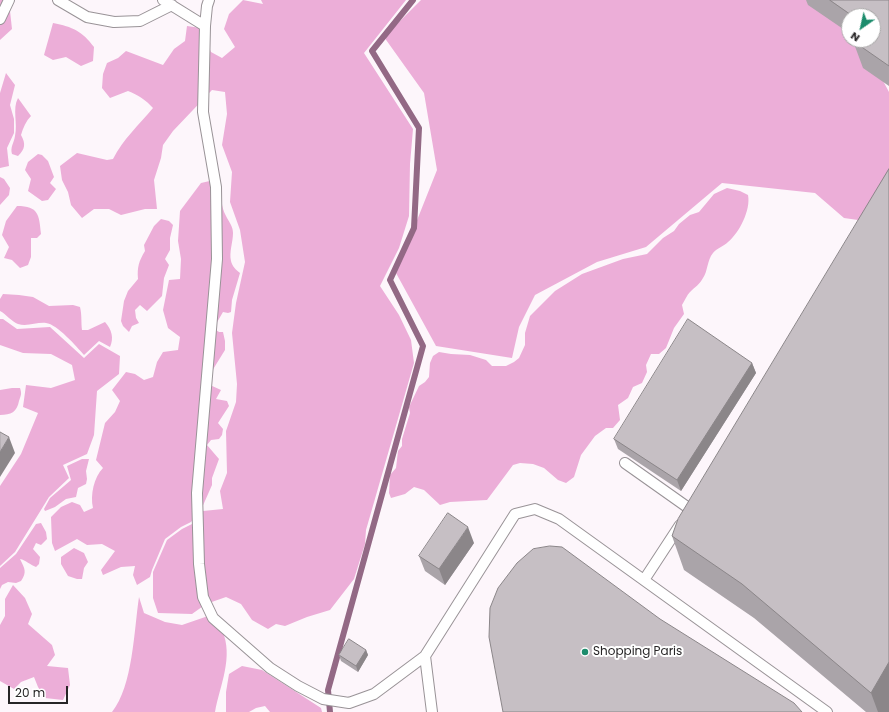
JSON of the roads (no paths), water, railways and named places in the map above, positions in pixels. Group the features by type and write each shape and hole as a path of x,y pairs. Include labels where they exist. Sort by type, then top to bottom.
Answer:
{"lane":[{"path":"0,19 9,0"},
{"path":"58,0 87,16 114,22 140,21 168,3 205,26"},
{"path":"209,0 206,6 203,112 216,187 217,259 198,492 199,564 203,597 213,618 270,668 298,686 323,699 349,703 374,694 425,656 515,514 535,509 559,519 827,712"},
{"path":"625,463 692,506 644,580"},
{"path":"425,656 432,712"}],"waterway":[{"path":"330,712 328,690 423,346 390,280 414,228 419,128 372,51 413,0"}],"place":[{"name":"Shopping Paris","path":"585,652"}]}
